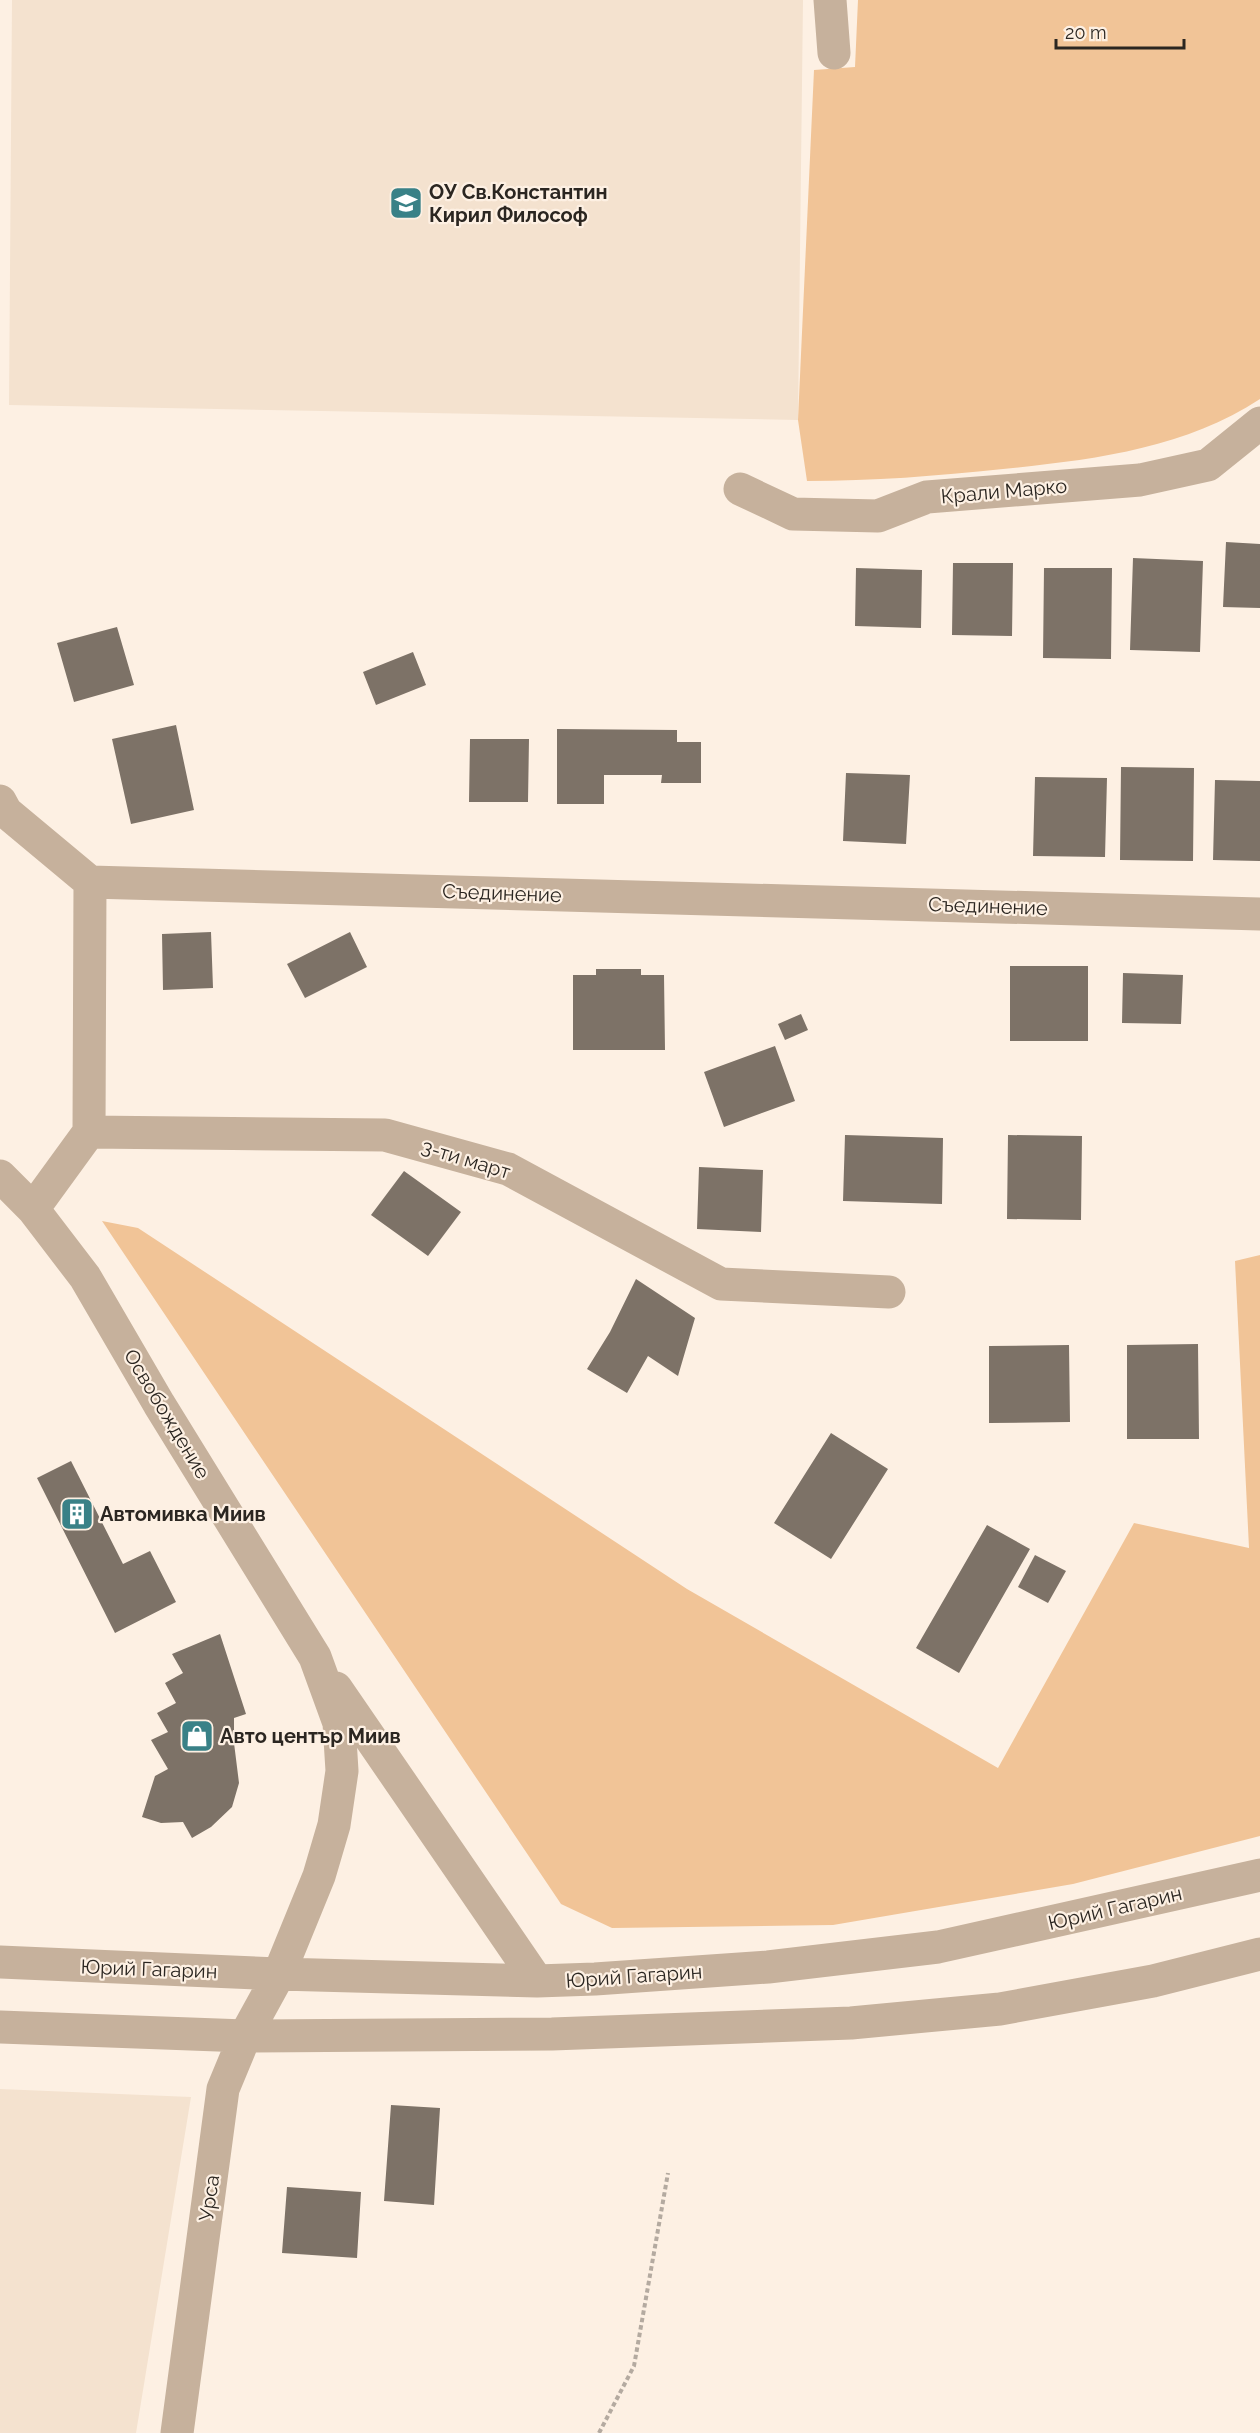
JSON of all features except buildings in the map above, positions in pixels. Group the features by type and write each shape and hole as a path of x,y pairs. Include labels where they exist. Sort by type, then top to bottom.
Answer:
{"street":[{"path":"830,0 834,53"},
{"name":"Крали Марко","path":"740,489 793,514 878,516 927,497 1140,480 1208,465 1260,423"},
{"path":"0,801 6,812 90,882 89,1132 33,1209"},
{"name":"Съединение","path":"90,882 1260,914"},
{"name":"3-ти март","path":"89,1132 385,1135 508,1169 721,1284 889,1292"},
{"name":"Освобождение","path":"0,1176 33,1209 85,1277 159,1404 315,1657 339,1723 342,1771 334,1825 318,1876 279,1974"},
{"path":"315,1657 537,1981"},
{"name":"Юрий Гагарин","path":"0,1962 279,1974 537,1981 768,1967 938,1947 1260,1875"},
{"path":"0,2027 245,2036 552,2034 850,2023 1000,2009 1153,1981 1260,1954"},
{"name":"Урса","path":"177,2433 224,2089 245,2036 279,1974"}],"path":[{"path":"600,2433 634,2366 668,2173"}],"shaded area":[{"name":"ОУ Св.Константин Кирил Философ","path":"12,0 803,0 798,420 9,405"},
{"path":"858,0 1260,0 1260,399 1200,430 1168,441 1103,456 954,474 807,481 798,420 814,70 855,67"},
{"path":"102,1221 138,1228 687,1589 998,1768 1134,1523 1249,1548 1235,1261 1260,1255 1260,1836 1073,1884 833,1925 612,1928 561,1904"},
{"path":"0,2089 191,2097 136,2433 0,2433"}],"place":[{"name":"ОУ Св.Константин Кирил Философ","path":"406,203"},
{"name":"Автомивка Миив","path":"77,1514"},
{"name":"Авто център Миив","path":"197,1736"}]}
